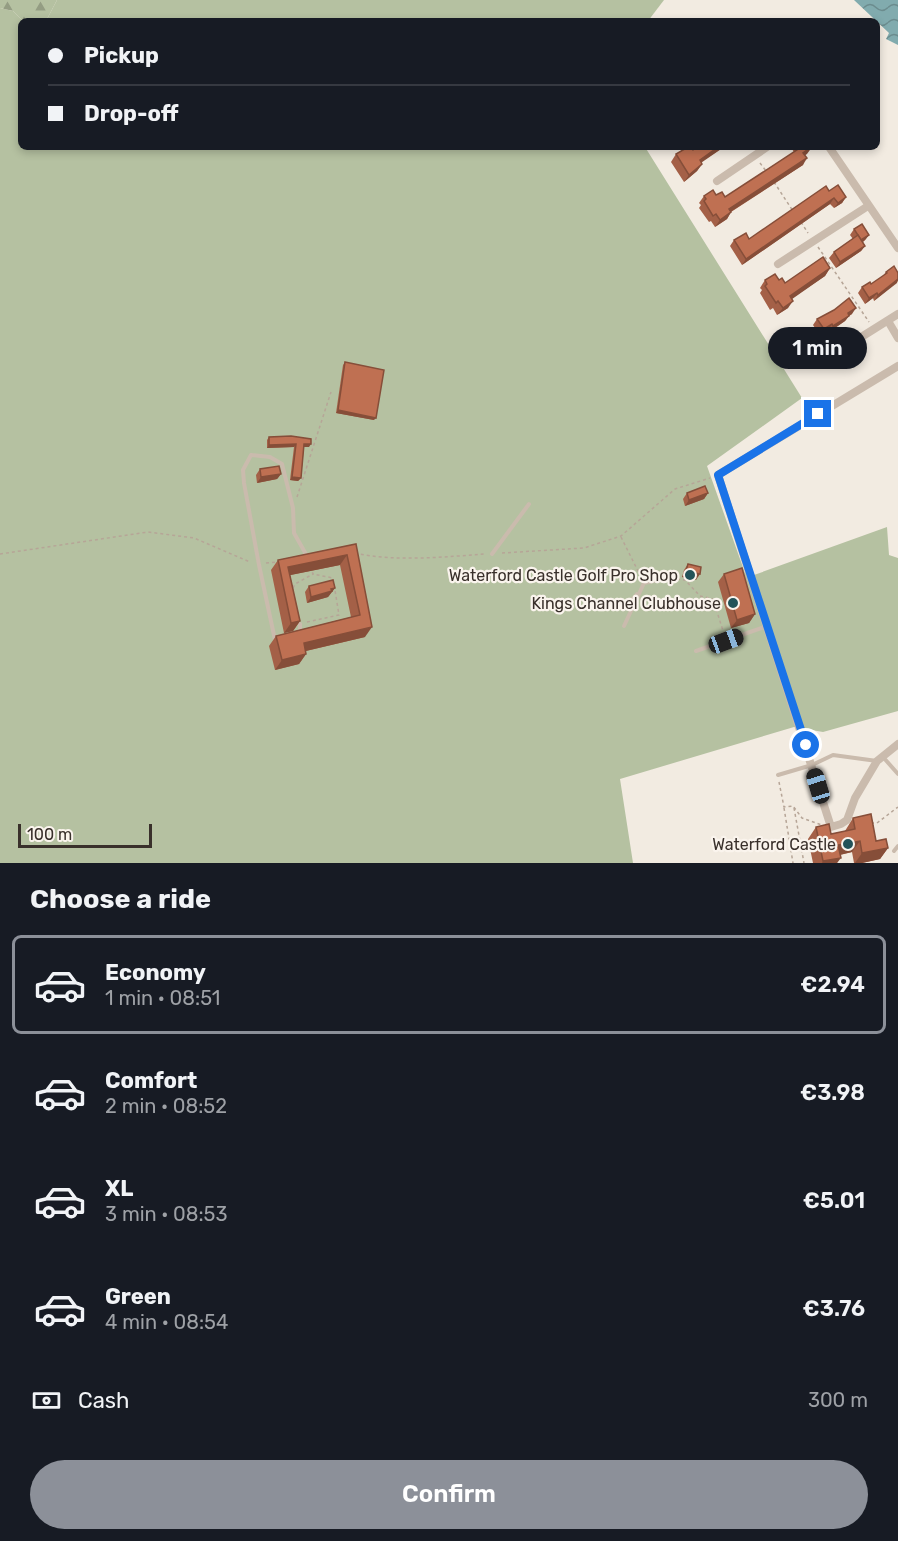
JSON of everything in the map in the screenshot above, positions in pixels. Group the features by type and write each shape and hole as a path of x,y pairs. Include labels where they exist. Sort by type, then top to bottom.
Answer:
{"street":[{"path":"717,181 763,150"},
{"path":"831,150 898,248"},
{"path":"778,264 868,206"},
{"path":"847,346 898,314"},
{"path":"888,321 898,338"},
{"path":"898,366 718,475 831,827 847,820 855,798 880,759 898,744"}],"lane":[{"path":"283,638 275,640 258,565 243,470 251,455 270,457 282,464 293,508 294,533 307,556"},
{"path":"492,554 529,504"},
{"path":"618,607 634,598 644,583 671,578"},
{"path":"624,626 639,591"},
{"path":"292,636 301,633 300,624"},
{"path":"696,651 768,626"},
{"path":"777,775 812,765 833,755 880,759 898,774"},
{"path":"894,851 898,846"}],"path":[{"path":"293,508 331,392"},
{"path":"351,552 368,556 438,558 584,548 621,536 675,489 718,475"},
{"path":"0,554 148,532 194,538 258,565 278,561"},
{"path":"621,536 638,571 685,580 700,596 713,599 726,641"},
{"path":"307,556 311,562 313,574"},
{"path":"291,592 295,584 313,574 333,578 339,615 300,624"},
{"path":"777,775 793,863"},
{"path":"793,806 802,818 818,825 831,827"},
{"path":"784,807 793,806"},
{"path":"793,806 804,863"},
{"path":"864,823 877,823 898,807"}],"green space":[{"path":"0,0 57,0 48,18 20,18 13,11 0,8"},
{"path":"57,0 664,0 650,18 48,18"},
{"path":"0,8 13,11 20,18 18,18 18,150 647,150 802,398 707,466 745,573 754,575 887,527 889,555 898,558 898,711 823,732 794,727 620,779 633,863 0,863"}],"water":[{"path":"854,0 898,0 898,45 886,39 889,33 880,25 880,18 873,18"}],"building":[{"path":"683,150 714,150 700,160 702,164 689,175 676,154"},
{"path":"797,150 807,150 803,153 807,158 729,209 731,212 720,220 716,214 713,216 704,201 706,199 704,196 713,190 716,195 722,192 725,197"},
{"path":"838,185 846,197 838,203 834,198 746,259 734,240 746,233 749,239 826,186 829,191"},
{"path":"862,224 869,235 861,240 854,229"},
{"path":"858,235 865,246 840,262 834,252"},
{"path":"823,257 830,268 790,296 793,301 783,308 778,301 776,303 765,286 767,284 765,280 775,274 785,283"},
{"path":"894,266 898,279 878,295 877,293 869,298 862,287 870,282 871,284"},
{"path":"849,298 856,308 848,313 849,316 824,329 817,319 834,310"},
{"path":"345,362 384,370 376,418 338,410"},
{"path":"291,436 311,439 311,444 304,444 301,478 292,477 296,444 269,445 269,437"},
{"path":"279,466 281,474 261,477 260,469"},
{"path":"705,486 708,493 689,500 687,493"},
{"path":"356,544 372,627 304,643 306,654 282,660 276,636 360,615 347,555 288,567 300,621 291,623 278,560"},
{"path":"688,564 701,567 700,574 686,571"},
{"path":"742,568 755,614 737,620 724,574"},
{"path":"333,580 335,588 331,589 332,591 311,597 309,586"},
{"path":"871,814 876,841 886,839 888,848 862,853 860,841 838,845 841,858 823,861 816,827 829,824 831,834 855,829 853,818"}],"place":[{"name":"Waterford Castle Golf Pro Shop","path":"690,575"},
{"name":"Kings Channel Clubhouse","path":"733,603"},
{"name":"Waterford Castle","path":"848,844"}],"route":[{"path":"806,745 718,475 818,414"}]}
